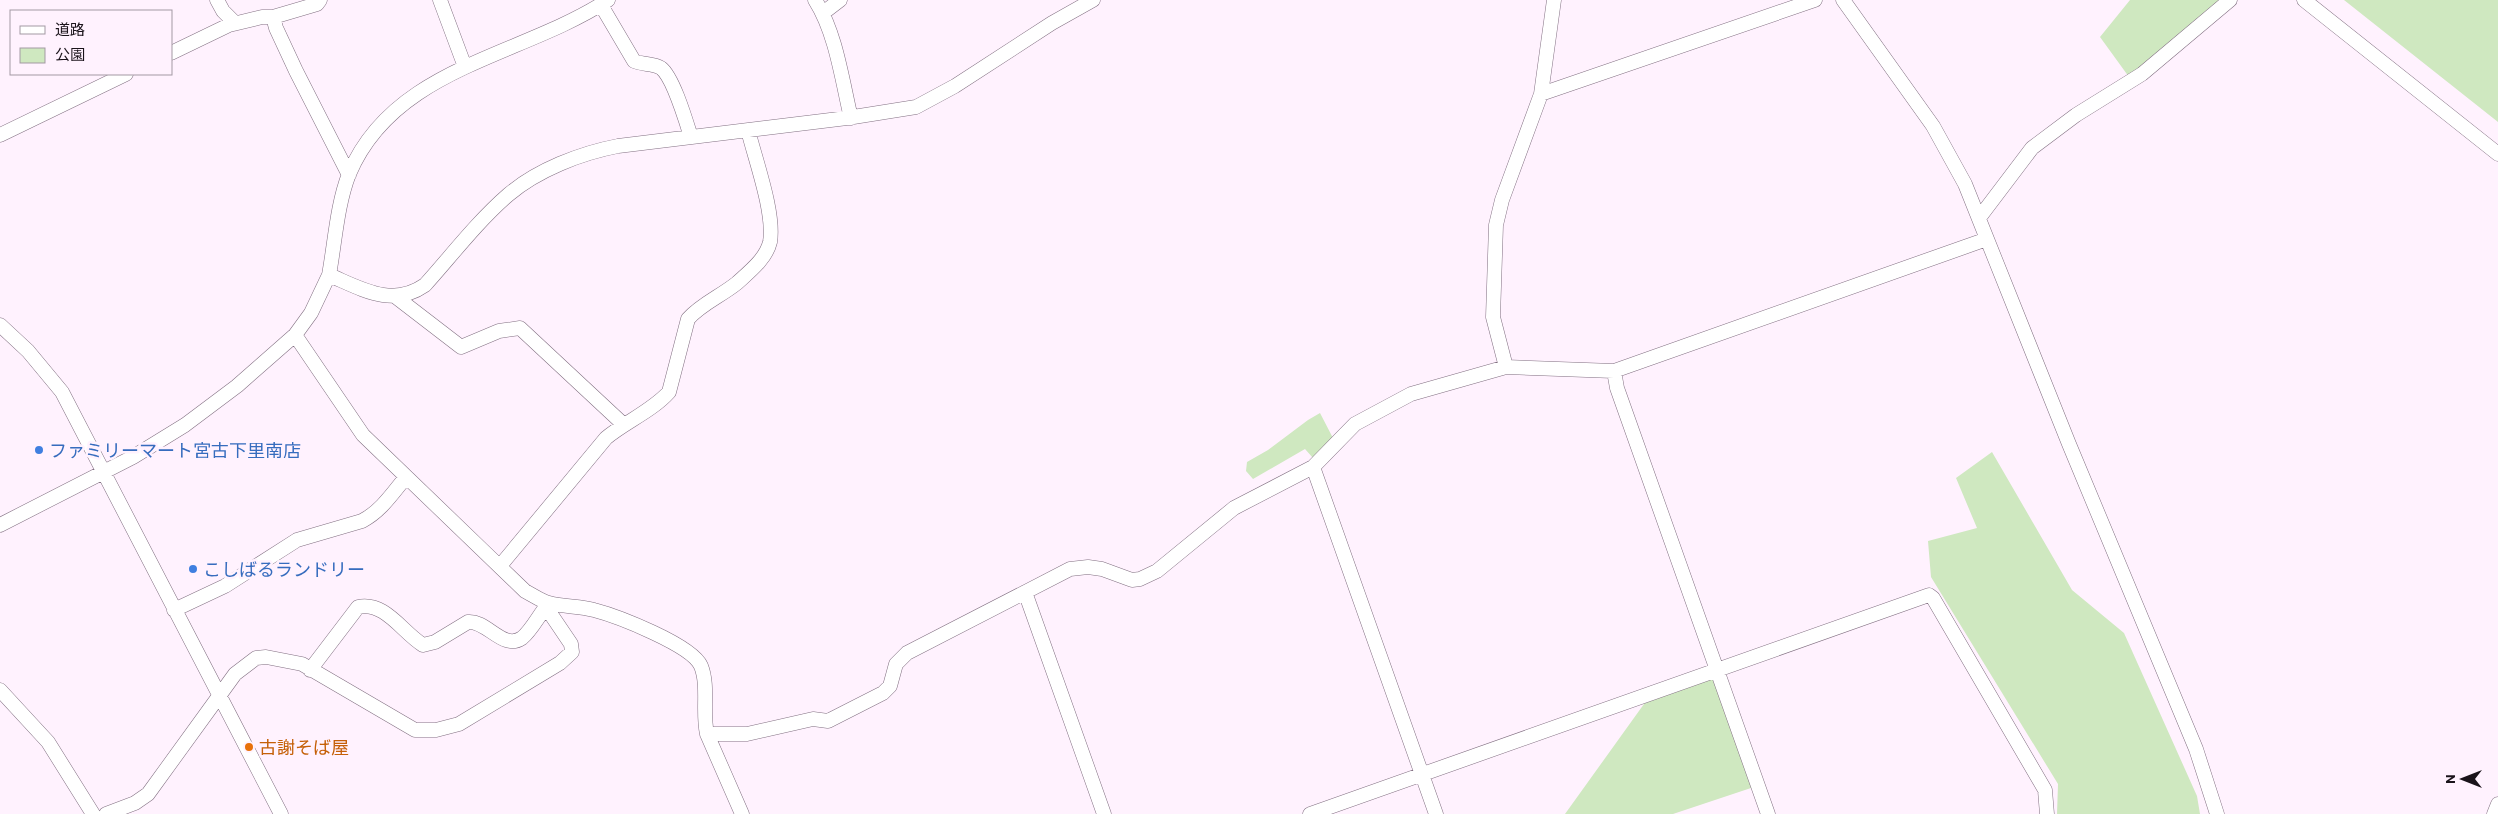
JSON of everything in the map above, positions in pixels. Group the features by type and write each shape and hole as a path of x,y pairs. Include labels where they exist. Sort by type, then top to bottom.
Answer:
{"street":[{"path":"217,0 223,11 235,23"},
{"path":"172,53 235,23 273,17 317,4 320,0"},
{"path":"440,0 465,67"},
{"path":"815,0 823,13 851,118"},
{"path":"823,13 840,0"},
{"path":"329,275 388,297 416,292 425,285 508,195 557,166 602,149 902,110 935,98 1052,23 1093,0"},
{"path":"1506,367 1493,317 1496,226 1502,200 1541,94 1554,0"},
{"path":"1541,94 1815,0"},
{"path":"1843,0 1853,6 1950,153 1979,218 2069,444 2196,749 2216,814"},
{"path":"1979,218 2032,148 2076,115 2142,74 2230,0"},
{"path":"2304,0 2498,154"},
{"path":"0,526 103,474 185,425 237,386 295,335 311,313 329,275 342,201 349,175 364,146 385,120 407,100 430,84 604,2 634,61 656,66 662,70 680,103 691,136"},
{"path":"273,17 276,28 296,71 349,175"},
{"path":"0,136 64,102 124,75"},
{"path":"500,566 583,463 606,438 623,424 662,400 669,392 688,319 694,312 728,290 751,270 765,254 770,242 770,215 748,130"},
{"path":"707,734 747,734 813,719 828,721 883,693 890,686 896,664 908,653 1070,569 1088,567 1122,578 1140,579 1157,571 1234,508 1313,467 1355,424 1410,394 1506,367 1614,371 1987,239"},
{"path":"396,297 461,347 500,331 520,328 623,424"},
{"path":"0,325 28,351 62,392 281,814"},
{"path":"106,814 135,803 148,794 235,674 256,658 273,658 302,664 415,730 436,730 459,724 477,711 560,663 572,652 571,644 547,605 525,591 363,435 295,335"},
{"path":"1614,371 1621,397 1768,814"},
{"path":"1313,467 1436,814"},
{"path":"174,610 225,586 297,540 362,521 379,510 406,477"},
{"path":"1025,592 1104,814"},
{"path":"1310,814 1928,594 1934,598 2045,790 2047,814"},
{"path":"310,670 358,607 368,604 383,610 411,637 423,645 436,642 468,622 474,621 503,639 515,641 522,637 547,605"},
{"path":"547,605 593,610 667,639 700,663 704,674 707,734 742,814"},
{"path":"0,690 48,742 93,814"},
{"path":"2494,814 2498,804"}],"green space":[{"path":"2130,0 2220,0 2129,77 2100,37"},
{"path":"2344,0 2498,0 2498,122"},
{"path":"1320,413 1334,440 1313,458 1305,449 1253,479 1246,471 1247,462 1268,450"},
{"path":"1992,452 2072,590 2124,633 2197,796 2200,814 2057,814 2058,784 1931,577 1928,541 1977,528 1956,478"},
{"path":"1716,672 1754,787 1673,814 1565,814 1649,697"}],"place":[{"name":"ファミリーマート宮古下里南店","path":"39,450"},
{"name":"こしばるランドリー","path":"193,569"},
{"name":"古謝そば屋","path":"249,747"}]}
